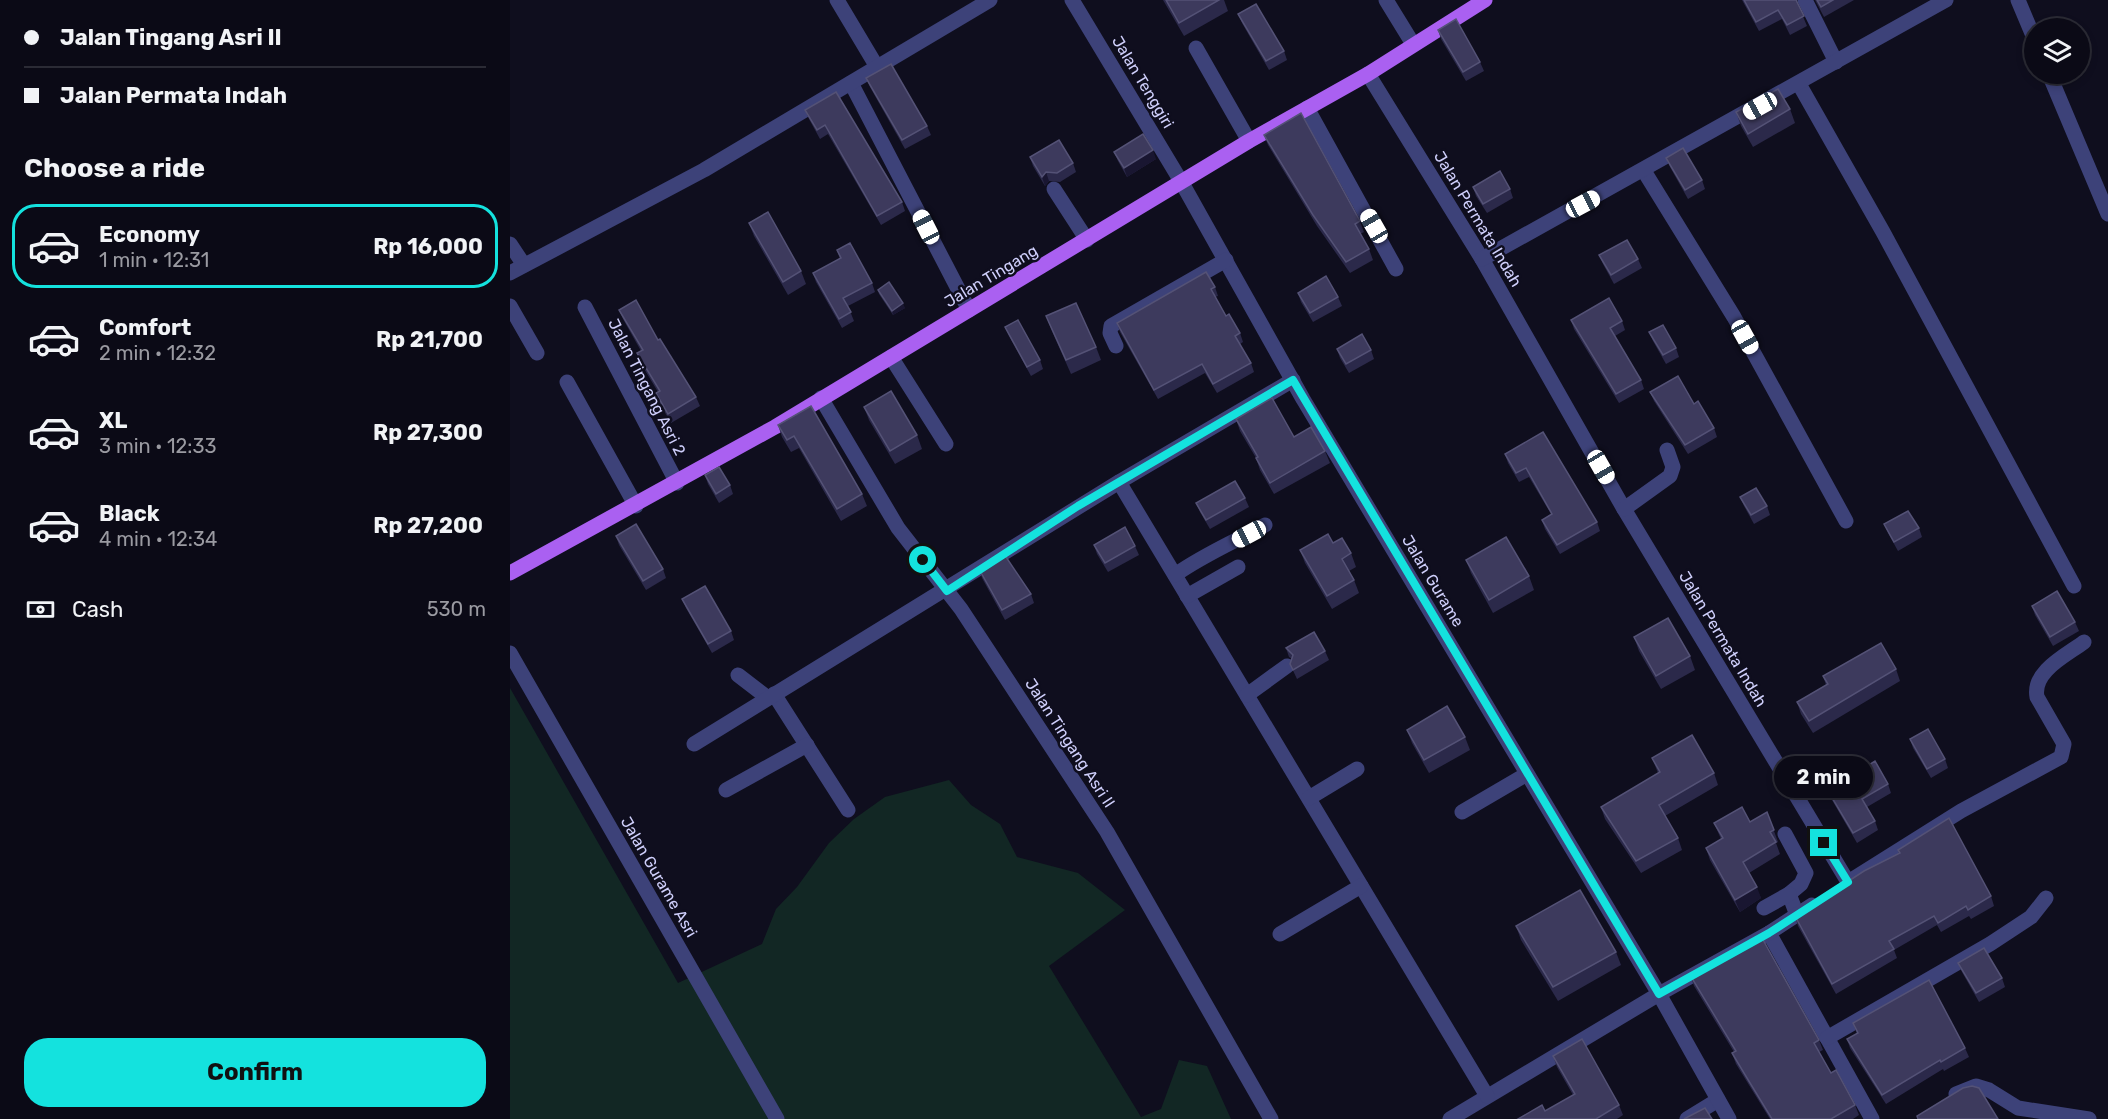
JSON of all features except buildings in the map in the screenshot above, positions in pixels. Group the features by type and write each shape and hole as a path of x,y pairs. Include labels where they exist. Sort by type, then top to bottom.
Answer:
{"main road":[{"name":"Jalan Tingang","path":"510,573 636,506 891,357 1249,141 1368,74 1485,0"}],"street":[{"path":"837,0 877,67"},
{"path":"510,273 705,170 990,0"},
{"name":"Jalan Tenggiri","path":"1072,0 1182,183"},
{"path":"1386,0 1413,44"},
{"path":"1805,0 1836,62"},
{"path":"1482,259 1644,171 1946,0"},
{"path":"2018,0 2026,18"},
{"path":"1196,48 1249,141"},
{"name":"Jalan Permata Indah","path":"1368,74 1482,259 1624,509 1848,882"},
{"path":"851,83 969,309"},
{"path":"1799,84 1883,232 2074,586"},
{"path":"2053,84 2108,214"},
{"path":"1307,108 1396,269"},
{"path":"1644,171 1734,316 1846,521"},
{"name":"Jalan Gurame","path":"1182,183 1293,380 1659,994 1729,1119"},
{"path":"1054,189 1087,240"},
{"path":"510,244 524,265"},
{"path":"1116,346 1110,333 1111,326 1226,260"},
{"path":"510,306 537,353"},
{"name":"Jalan Tingang Asri 2","path":"585,307 676,483"},
{"path":"891,357 946,444"},
{"path":"694,744 947,591 1078,506 1293,380"},
{"path":"567,382 636,506"},
{"name":"Jalan Tingang Asri II","path":"821,398 898,528 947,591 1107,832 1271,1119"},
{"path":"1624,509 1670,476 1673,467 1667,450"},
{"path":"1119,482 1487,1096"},
{"path":"1175,575 1200,557 1217,552 1264,525"},
{"path":"1187,596 1238,567"},
{"path":"1450,1119 1659,994 1769,933 1960,811 2061,757 2064,744 2037,697 2035,689 2042,674 2084,642"},
{"name":"Jalan Gurame Asri","path":"510,653 777,1119"},
{"path":"1247,695 1287,666"},
{"path":"738,675 771,696 807,745 848,810"},
{"path":"726,790 807,745"},
{"path":"1309,798 1357,769"},
{"path":"1462,812 1527,774"},
{"path":"1764,908 1789,894 1801,884 1806,873 1785,834"},
{"path":"1280,934 1361,886"},
{"path":"1789,894 1797,915"},
{"path":"1827,1038 1990,944 2031,917 2046,898"},
{"path":"1769,933 1872,1119"},
{"path":"1944,1101 1963,1090 1976,1086 1989,1090 2018,1108 2089,1119"},
{"path":"1687,1119 1718,1100"}],"green space":[{"path":"510,688 678,983 762,944 776,909 797,887 829,843 854,819 885,797 949,780 971,805 1000,824 1017,857 1078,873 1125,910 1049,966 1141,1117 1161,1109 1179,1060 1207,1066 1231,1119 510,1119"}],"route":[{"path":"923,560 947,591 1078,506 1293,380 1659,994 1769,933 1848,882 1824,843"}]}
